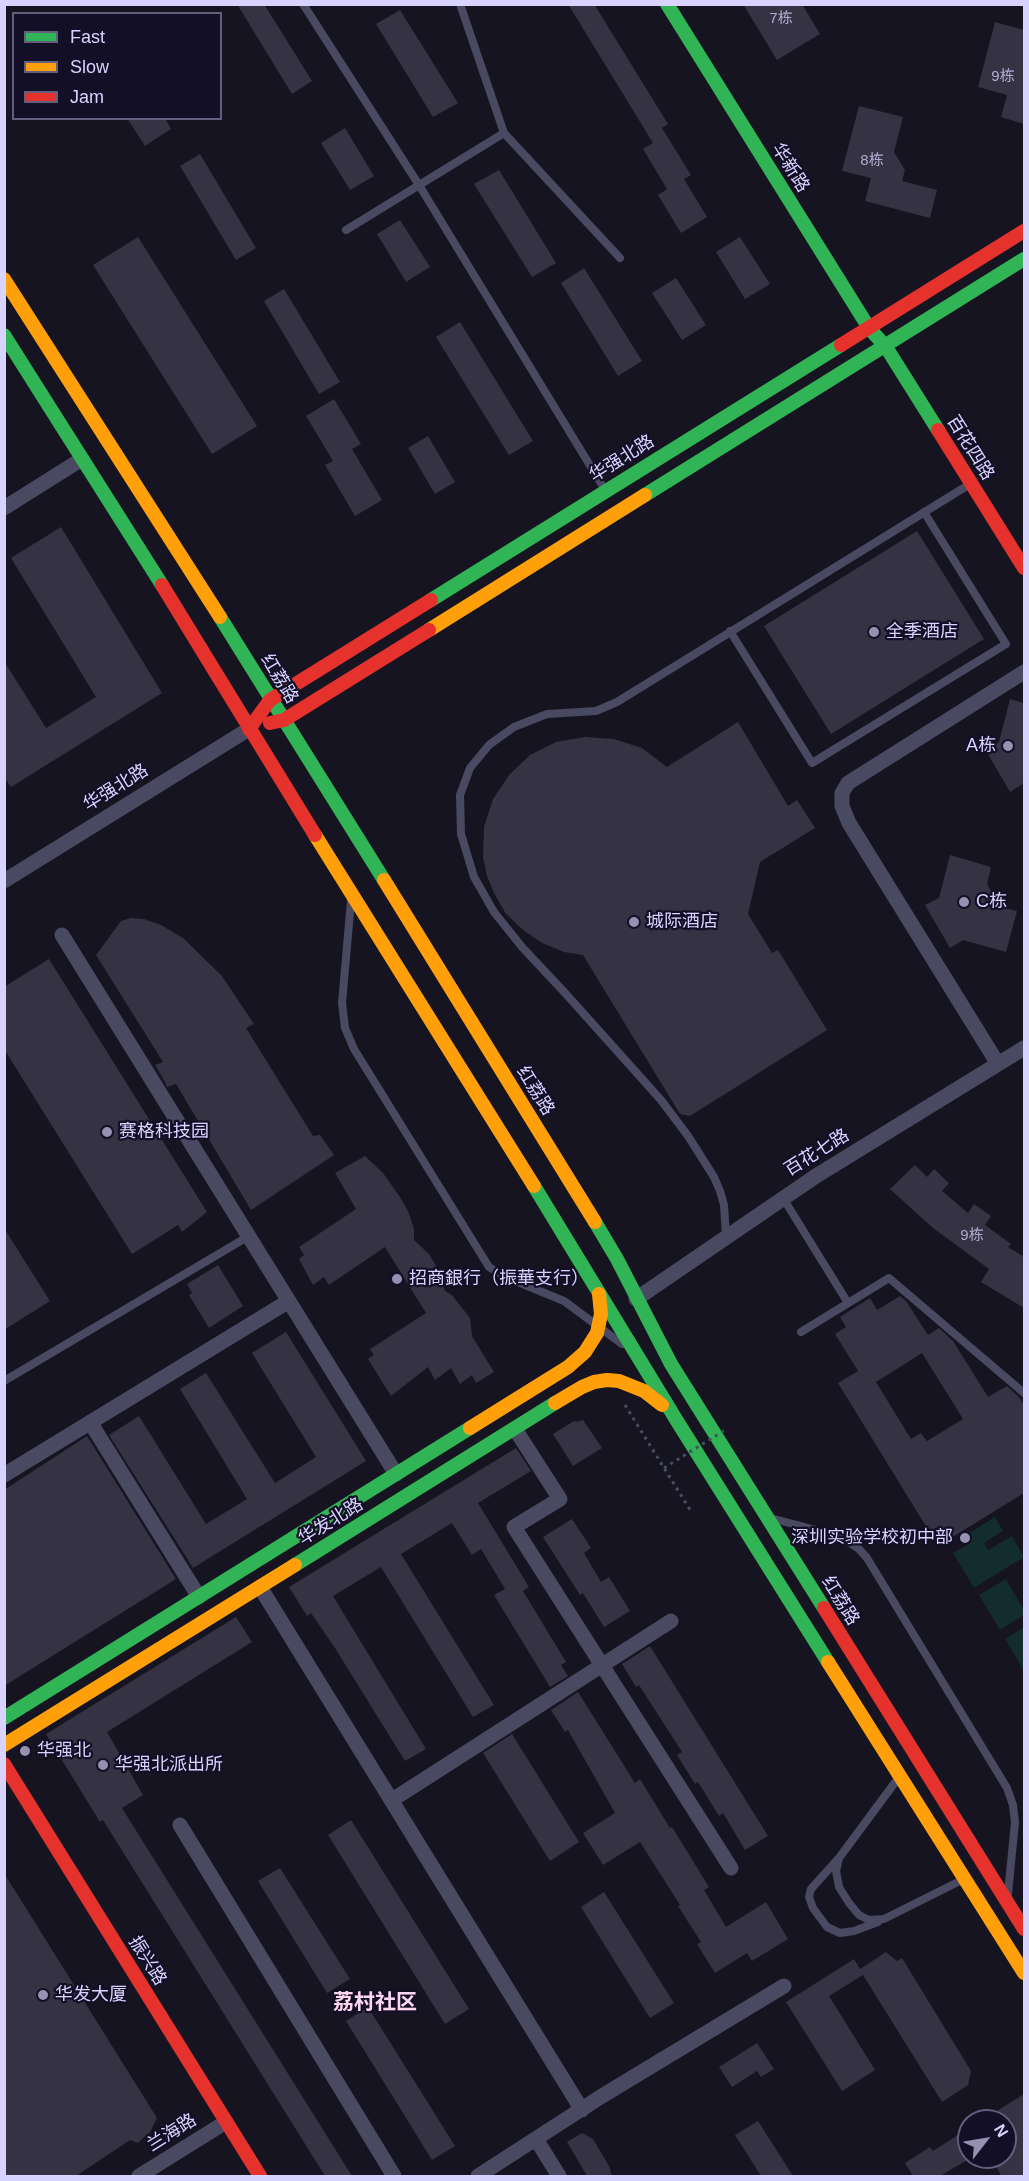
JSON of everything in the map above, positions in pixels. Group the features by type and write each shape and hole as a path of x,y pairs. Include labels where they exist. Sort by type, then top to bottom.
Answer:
{"main road":[{"name":"华新路","path":"667,4 869,328 886,347"},
{"name":"华强北路","path":"249,729 270,700 1024,231"},
{"name":"华强北路","path":"249,729 284,720 1024,260"},
{"name":"红荔路","path":"4,279 284,720 585,1205 671,1364 1024,1929"},
{"path":"4,335 211,663 249,729 597,1288 676,1421 1024,1972"},
{"name":"百花四路","path":"886,347 1024,568"},
{"path":"597,1288 601,1307 599,1327"},
{"name":"华发北路","path":"4,1718 568,1366 585,1352 599,1327"},
{"name":"华发北路","path":"4,1745 582,1387 607,1380 632,1385 665,1407 676,1421"},
{"name":"振兴路","path":"4,1764 260,2176"}],"street":[{"path":"4,508 82,459"},
{"path":"998,1064 849,823 842,806 842,793 848,783 1024,672"},
{"name":"华强北路","path":"4,881 249,729"},
{"path":"62,935 396,1474"},
{"name":"百花七路","path":"636,1299 783,1198 1024,1048"},
{"path":"4,1475 289,1300"},
{"path":"90,1422 199,1597"},
{"path":"515,1429 560,1498 514,1527 731,1868"},
{"path":"260,1587 582,2110"},
{"path":"392,1800 671,1620"},
{"path":"180,1825 394,2176"},
{"path":"478,2176 784,1986"},
{"name":"兰海路","path":"139,2176 226,2122"},
{"path":"536,2139 559,2176"}],"lane":[{"path":"303,4 419,185 606,492"},
{"path":"460,4 504,133 620,258"},
{"path":"346,230 504,133"},
{"path":"726,1236 724,1205 720,1191 714,1177 688,1136 661,1100 522,948 494,912 474,877 461,834 460,795 470,768 489,746 514,727 547,714 596,711 617,702 971,483"},
{"path":"730,631 812,763 976,663 1006,644 924,512"},
{"path":"352,894 342,1004 345,1028 354,1049 489,1267 502,1276 564,1301 628,1349 640,1361"},
{"path":"783,1198 848,1303"},
{"path":"4,1381 249,1236"},
{"path":"801,1332 889,1278 1024,1394"},
{"path":"766,1517 839,1536 860,1549 867,1558 1006,1788 1013,1805 1015,1822 1008,1901"},
{"path":"900,1775 839,1858 811,1889 809,1897 813,1908 827,1927 840,1933 854,1931 884,1919 965,1878"},
{"path":"839,1858 836,1871 838,1887 849,1903 859,1915 868,1920 884,1919"}],"path":[{"path":"625,1405 692,1513"},
{"path":"664,1468 725,1430"}],"green space":[{"path":"995,1517 1003,1531 984,1543 988,1550 1012,1536 1024,1557 974,1588 953,1553 967,1545 963,1537"},
{"path":"1006,1579 1024,1610 1024,1615 1000,1630 979,1595"},
{"path":"1024,1627 1024,1671 1005,1639"}],"building":[{"path":"237,4 264,4 312,81 292,94"},
{"path":"568,4 594,4 668,124 662,128 691,175 684,179 707,217 681,233 658,195 667,189 643,149 653,143"},
{"path":"743,4 802,4 820,34 777,60"},
{"path":"400,10 458,103 433,117 376,24"},
{"path":"995,22 1024,30 1024,124 1001,117 1007,95 978,87"},
{"path":"859,106 903,117 894,152 905,170 902,181 937,190 930,218 865,201 871,178 842,171"},
{"path":"128,120 166,120 171,129 145,146"},
{"path":"345,128 374,176 350,190 321,143"},
{"path":"200,154 256,248 236,260 180,166"},
{"path":"499,170 556,263 532,277 474,184"},
{"path":"400,220 430,267 406,282 377,234"},
{"path":"138,237 257,426 212,454 93,265"},
{"path":"740,237 770,284 745,299 716,252"},
{"path":"584,268 642,361 618,376 561,283"},
{"path":"676,278 706,325 682,340 652,293"},
{"path":"284,289 340,382 319,394 264,301"},
{"path":"460,322 533,441 509,455 436,337"},
{"path":"334,399 361,444 352,449 382,500 355,516 325,465 333,461 306,416"},
{"path":"428,436 455,482 435,494 408,448"},
{"path":"61,527 162,693 11,787 4,777 4,661 46,728 96,697 11,558"},
{"name":"全季酒店","path":"917,531 984,639 831,734 764,626"},
{"name":"A栋","path":"1010,699 1024,703 1024,783 1010,792 985,749 999,742"},
{"name":"城际酒店","path":"738,722 788,806 797,800 815,828 760,862 748,914 772,953 778,950 827,1030 690,1116 680,1114 583,955 564,952 542,943 506,914 487,876 483,857 484,827 493,799 509,775 530,755 556,742 585,737 614,739 642,748 667,767"},
{"name":"C栋","path":"950,855 991,867 987,884 1000,907 1017,911 1006,952 963,940 950,948 925,905 939,898"},
{"path":"131,918 144,919 161,925 183,938 222,976 254,1024 246,1028 313,1136 320,1135 334,1155 251,1210 176,1084 167,1087 155,1065 163,1062 96,955 121,921"},
{"name":"赛格科技园","path":"49,959 207,1212 182,1232 178,1225 132,1254 4,1049 4,987"},
{"path":"365,1156 383,1173 400,1197 414,1229 414,1240 429,1254 438,1269 445,1291 452,1295 470,1318 472,1336 494,1372 476,1383 472,1375 460,1384 451,1368 435,1380 428,1367 391,1396 368,1359 374,1355 370,1349 426,1313 385,1247 329,1285 324,1277 313,1285 299,1259 304,1255 299,1247 356,1209 335,1173"},
{"path":"915,1165 927,1177 934,1169 949,1183 942,1191 968,1213 974,1204 991,1216 985,1225 1011,1244 1008,1247 1024,1257 1024,1308 981,1282 989,1269 933,1228 890,1189"},
{"path":"4,1228 50,1301 4,1330"},
{"path":"218,1265 243,1306 209,1328 189,1295 192,1293 187,1284"},
{"path":"900,1296 906,1301 928,1335 939,1328 953,1341 988,1397 1007,1386 1024,1405 1024,1493 938,1546 838,1383 858,1371 835,1334 846,1327 840,1317 870,1298 877,1310","holes":["922,1353 963,1419 927,1441 921,1433 911,1439 876,1382"]},
{"path":"286,1332 366,1461 193,1568 109,1435 139,1416 206,1524 247,1499 180,1389 206,1373 275,1483 316,1457 252,1353"},
{"path":"583,1420 602,1448 573,1466 553,1434 574,1421"},
{"path":"87,1436 176,1579 4,1686 4,1490"},
{"path":"516,1448 531,1471 478,1503 529,1587 523,1591 566,1662 561,1665 568,1676 550,1687 494,1595 505,1589 481,1549 472,1555 452,1523 401,1554 494,1705 473,1717 381,1567 333,1596 426,1749 405,1761 335,1648 311,1613 307,1616 289,1587"},
{"path":"572,1519 591,1548 584,1553 601,1582 609,1577 630,1611 604,1627 583,1593 580,1595 543,1537"},
{"path":"236,1617 252,1642 107,1732 143,1795 122,1808 352,2176 325,2176 103,1820 100,1822 46,1734"},
{"path":"650,1646 768,1836 745,1850 723,1813 719,1816 698,1782 695,1784 677,1755 682,1752 639,1685 636,1687 622,1664"},
{"path":"578,1692 635,1783 640,1779 670,1828 672,1827 709,1887 704,1890 726,1927 766,1902 788,1939 752,1961 747,1953 715,1973 697,1944 701,1942 678,1906 680,1905 640,1842 603,1865 583,1833 615,1813 568,1730 565,1732 551,1710"},
{"path":"512,1734 579,1842 550,1861 483,1753"},
{"path":"351,1820 469,2009 445,2024 328,1835"},
{"path":"280,1868 350,1979 327,1993 258,1881"},
{"name":"华发大厦","path":"4,1873 157,2118 150,2132 138,2143 130,2140 76,2176 4,2176"},
{"path":"604,1892 674,2003 650,2018 581,1907"},
{"path":"886,1952 897,1961 902,1958 971,2071 968,2085 942,2102 863,1975 829,1996 875,2070 842,2091 786,2002 854,1959 860,1969"},
{"path":"368,2007 455,2146 432,2160 346,2021"},
{"path":"757,2043 774,2069 761,2077 757,2071 732,2087 719,2067"},
{"path":"1024,2094 1024,2176 1001,2176 998,2169 1017,2169 1017,2109 1000,2109"},
{"path":"758,2121 793,2176 761,2176 735,2135"},
{"path":"582,2133 593,2139 609,2166 612,2176 587,2176 567,2142"},
{"path":"957,2136 957,2166 940,2176 913,2176 905,2163 930,2147 933,2151"}],"traffic: fast":[{"path":"667,4 869,328 886,347 938,430"},
{"path":"645,495 1024,259"},
{"path":"4,335 162,585"},
{"path":"431,600 841,345"},
{"path":"220,617 384,880"},
{"path":"534,1186 677,1421 828,1662"},
{"path":"595,1222 617,1259 671,1364 824,1608"},
{"path":"295,1565 555,1403"},
{"path":"4,1718 470,1428"}],"traffic: slow":[{"path":"4,279 220,617"},
{"path":"429,630 645,495"},
{"path":"315,835 534,1186"},
{"path":"384,880 595,1222"},
{"path":"470,1428 568,1367 585,1352 597,1333 601,1314 599,1294"},
{"path":"555,1403 582,1387 607,1380 619,1381 644,1391 662,1405"},
{"path":"4,1745 295,1565"},
{"path":"828,1662 1024,1973"}],"traffic: jam":[{"path":"841,345 1024,231"},
{"path":"938,430 1024,568"},
{"path":"162,585 315,835"},
{"path":"249,729 270,700 431,600"},
{"path":"270,723 284,720 429,630"},
{"path":"824,1608 1024,1929"},
{"path":"4,1764 260,2176"}],"place":[{"name":"全季酒店","path":"874,632"},
{"name":"A栋","path":"1008,746"},
{"name":"C栋","path":"964,902"},
{"name":"城际酒店","path":"634,922"},
{"name":"赛格科技园","path":"107,1132"},
{"name":"招商銀行（振華支行）","path":"397,1279"},
{"name":"深圳实验学校初中部","path":"965,1538"},
{"name":"华强北","path":"25,1751"},
{"name":"华强北派出所","path":"103,1765"},
{"name":"华发大厦","path":"43,1995"}],"district":[{"name":"荔村社区","path":"375,2003"}]}
